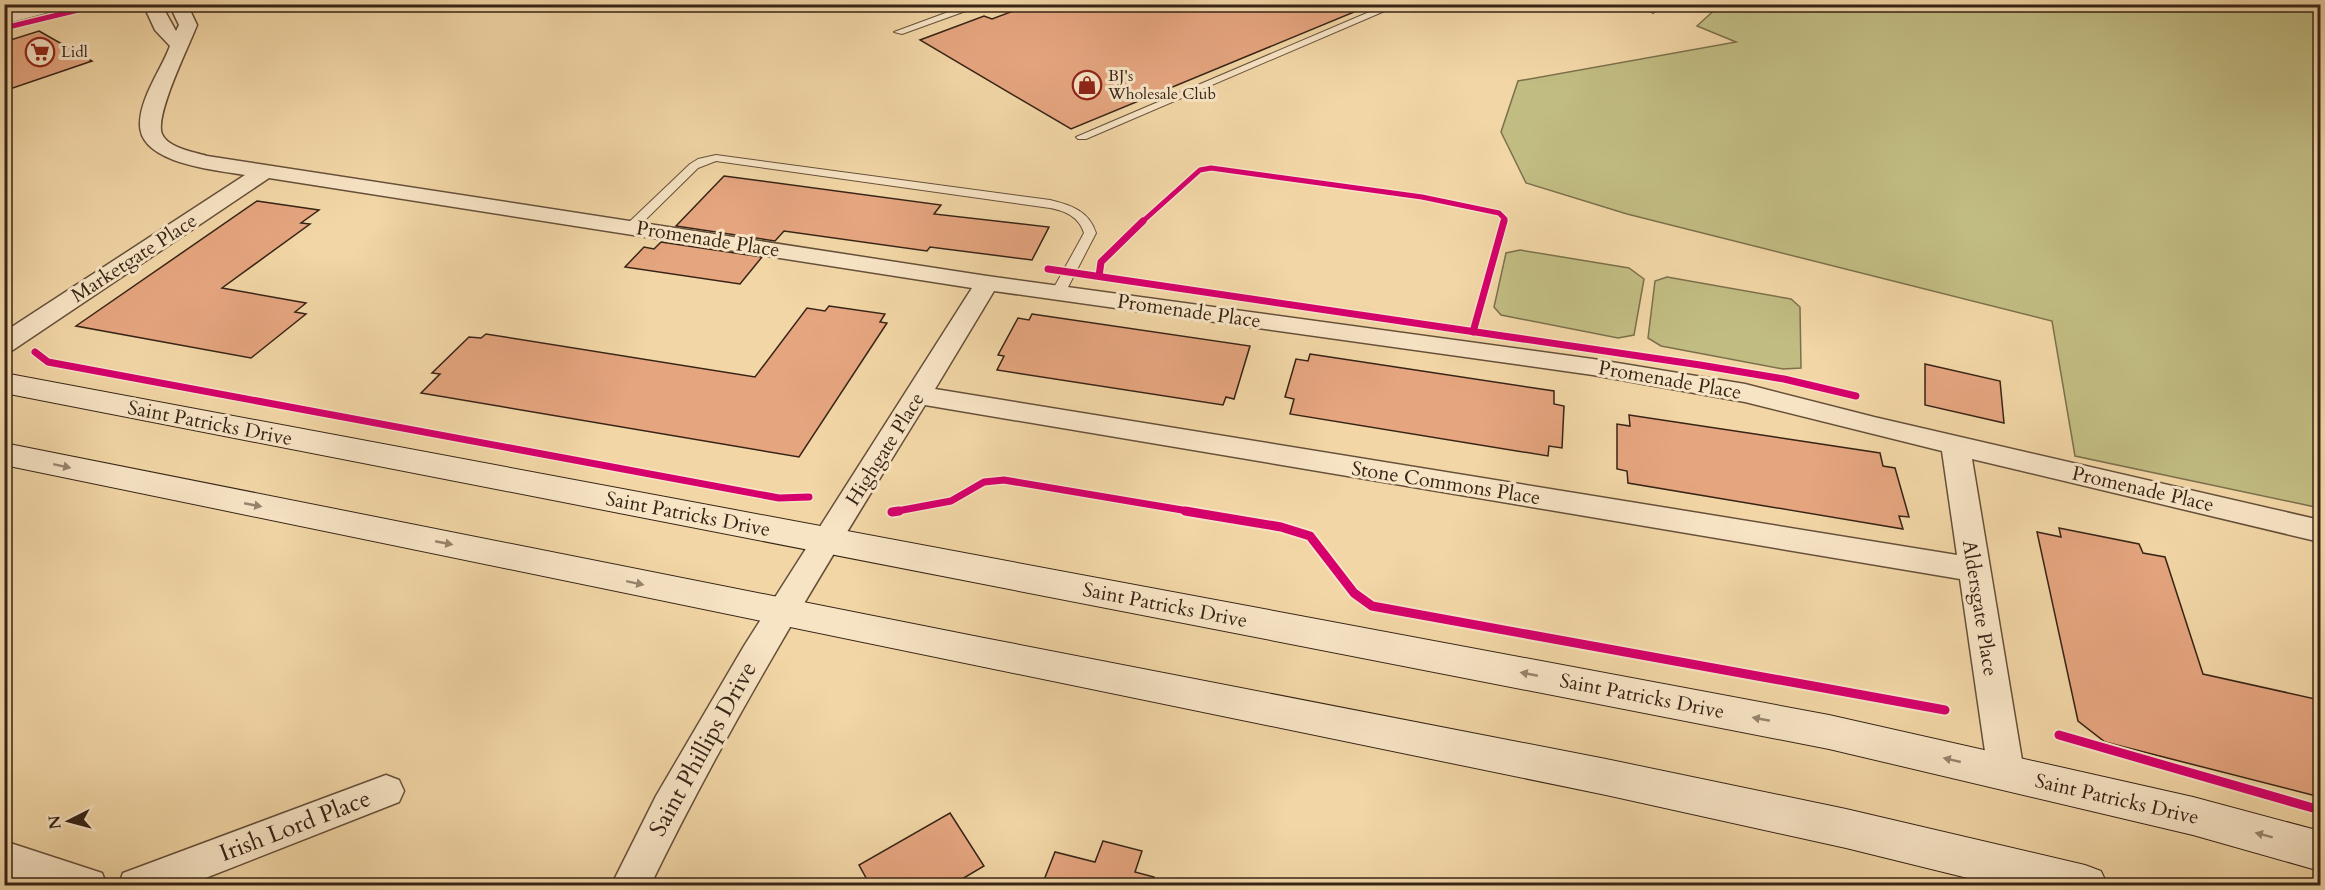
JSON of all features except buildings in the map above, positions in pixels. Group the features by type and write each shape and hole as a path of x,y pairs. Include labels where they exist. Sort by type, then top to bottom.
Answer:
{"main road":[{"path":"4,18 59,4"},
{"name":"Saint Patricks Drive","path":"4,383 826,542 1021,577 1830,732 2193,816 2320,851"},
{"path":"4,454 465,547 780,614 1743,805 2085,885"}],"street":[{"path":"152,4 164,30 180,45"},
{"name":"Promenade Place","path":"178,4 188,25 150,111 148,123 155,139 171,153 205,162 987,283 1593,367 1745,393 2320,531"},
{"name":"Marketgate Place","path":"4,344 264,172"},
{"name":"Highgate Place","path":"780,614 987,283"},
{"name":"Stone Commons Place","path":"919,395 1974,570"},
{"name":"Aldersgate Place","path":"1955,445 2006,772"},
{"name":"Saint Phillips Drive","path":"630,885 656,832 780,614"},
{"name":"Irish Lord Place","path":"136,885 386,791"},
{"path":"4,858 88,885"}],"lane":[{"path":"899,32 981,4"},
{"path":"1082,137 1397,4"},
{"path":"631,227 694,166 702,161 716,158 1050,204 1067,208 1080,216 1088,224 1090,233 1058,292"}],"shaded area":[{"path":"1720,5 2320,5 2320,508 2075,456 2052,321 1627,214 1526,183 1501,132 1518,81 1736,42 1697,26"},
{"path":"1520,250 1629,268 1644,279 1634,335 1618,338 1501,315 1494,307 1506,253"},
{"path":"1667,277 1791,299 1800,307 1801,368 1783,369 1661,346 1648,338 1655,281"}],"cycle path":[{"path":"4,28 103,4"},
{"path":"1099,276 1101,262 1173,192 1200,170 1227,169 1422,197 1499,213 1505,219 1473,332"},
{"path":"1048,269 1700,365 1784,379 1856,396"},
{"path":"35,352 48,362 779,498 809,497"},
{"path":"892,512 951,501 984,482 1004,480 1281,527 1310,536 1354,593 1372,606 1945,710"},
{"path":"2059,735 2320,810"}],"place":[{"name":"Lidl","path":"40,52"},
{"name":"BJ's Wholesale Club","path":"1087,85"}]}
